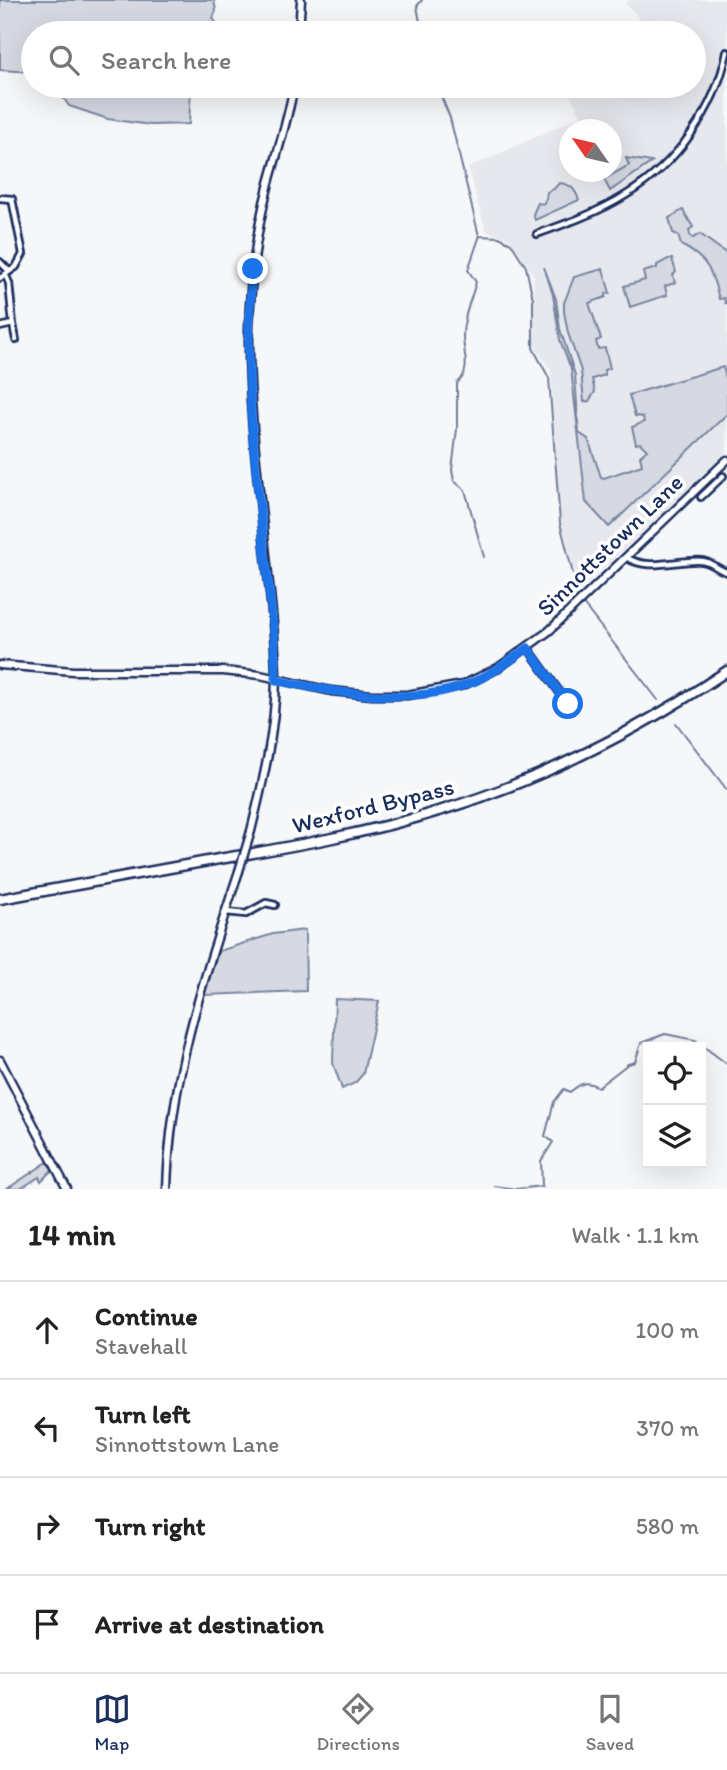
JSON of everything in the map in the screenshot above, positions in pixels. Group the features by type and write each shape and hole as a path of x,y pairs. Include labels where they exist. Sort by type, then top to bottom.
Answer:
{"highway":[{"name":"Wexford Bypass","path":"0,899 304,844 443,810 511,786 589,752 655,717 727,671"}],"street":[{"path":"300,21 301,0"},
{"path":"537,234 606,206 653,176 699,121 714,93 727,52"},
{"path":"167,1189 178,1079 195,1004 251,831 269,752 276,680 250,368 250,300 258,235 292,98"},
{"path":"0,198 12,199 23,254 21,261 5,274"},
{"path":"0,262 9,283 16,340"},
{"path":"0,327 13,324"},
{"name":"Sinnottstown Lane","path":"0,665 73,671 223,671 260,675 331,691 407,695 474,682 528,648 549,631 727,460"},
{"path":"701,497 723,476"},
{"path":"706,480 712,487"},
{"path":"626,557 633,562 649,564 703,561 727,572"},
{"path":"528,648 568,704"},
{"path":"226,912 246,914 266,903 275,905"},
{"path":"0,1060 67,1189"}],"shaded area":[{"path":"0,0 214,0 215,21 21,21 21,71 0,70"},
{"path":"629,0 727,0 727,453 580,590 559,514 551,370 531,342 534,276 510,239 486,231 468,168 559,126 559,182 622,182 622,119 574,119 581,116 572,98 706,98 706,21 635,21 639,18 625,3"},
{"path":"63,98 190,98 189,124 151,125 108,119 69,106"},
{"path":"626,158 652,162 610,191 606,182 622,182 622,169 629,165"},
{"path":"559,183 572,188 579,200 535,220 533,214 538,203 543,204 547,192"},
{"path":"683,210 693,227 689,230 690,236 693,238 700,234 727,254 727,303 724,298 719,299 708,267 697,255 681,245 678,235 673,233 669,218"},
{"path":"672,259 676,272 673,275 675,283 665,286 667,295 630,307 624,286 645,280 643,272 657,268 657,265"},
{"path":"544,267 556,299 560,329 575,375 579,433 588,439 601,477 642,465 640,456 647,450 640,443 636,444 632,427 644,422 643,417 635,416 629,395 723,367 727,381 727,414 609,527 586,502 571,369 560,340 553,295"},
{"path":"603,269 610,293 589,303 601,339 596,341 598,349 605,348 610,368 604,370 605,375 592,379 595,392 589,401 584,402 581,371 568,333 564,303 574,277"},
{"path":"305,930 306,991 204,995 219,951 273,934"},
{"path":"335,999 379,1001 363,1074 355,1083 342,1089 333,1063"},
{"path":"49,1161 53,1169 41,1181 39,1177 20,1189 7,1189"}],"waterway":[{"path":"420,21 417,6 422,0"},
{"path":"442,98 450,118 479,236 499,237 511,243 526,267 533,299 533,348 549,378 560,523 579,597"},
{"path":"479,238 468,270 476,282 463,329 466,361 462,378 457,383 457,429 452,470 454,481 465,490 484,557"},
{"path":"583,604 658,700"},
{"path":"676,723 727,790"},
{"path":"494,1186 517,1189 542,1186 541,1161 553,1142 545,1136 554,1102 564,1089 570,1092 587,1083 598,1087 628,1064 635,1062 641,1043 665,1034 695,1040 727,1064"}],"route":[{"path":"253,269 250,368 276,680 331,691 407,695 474,682 528,648 568,704"}]}
